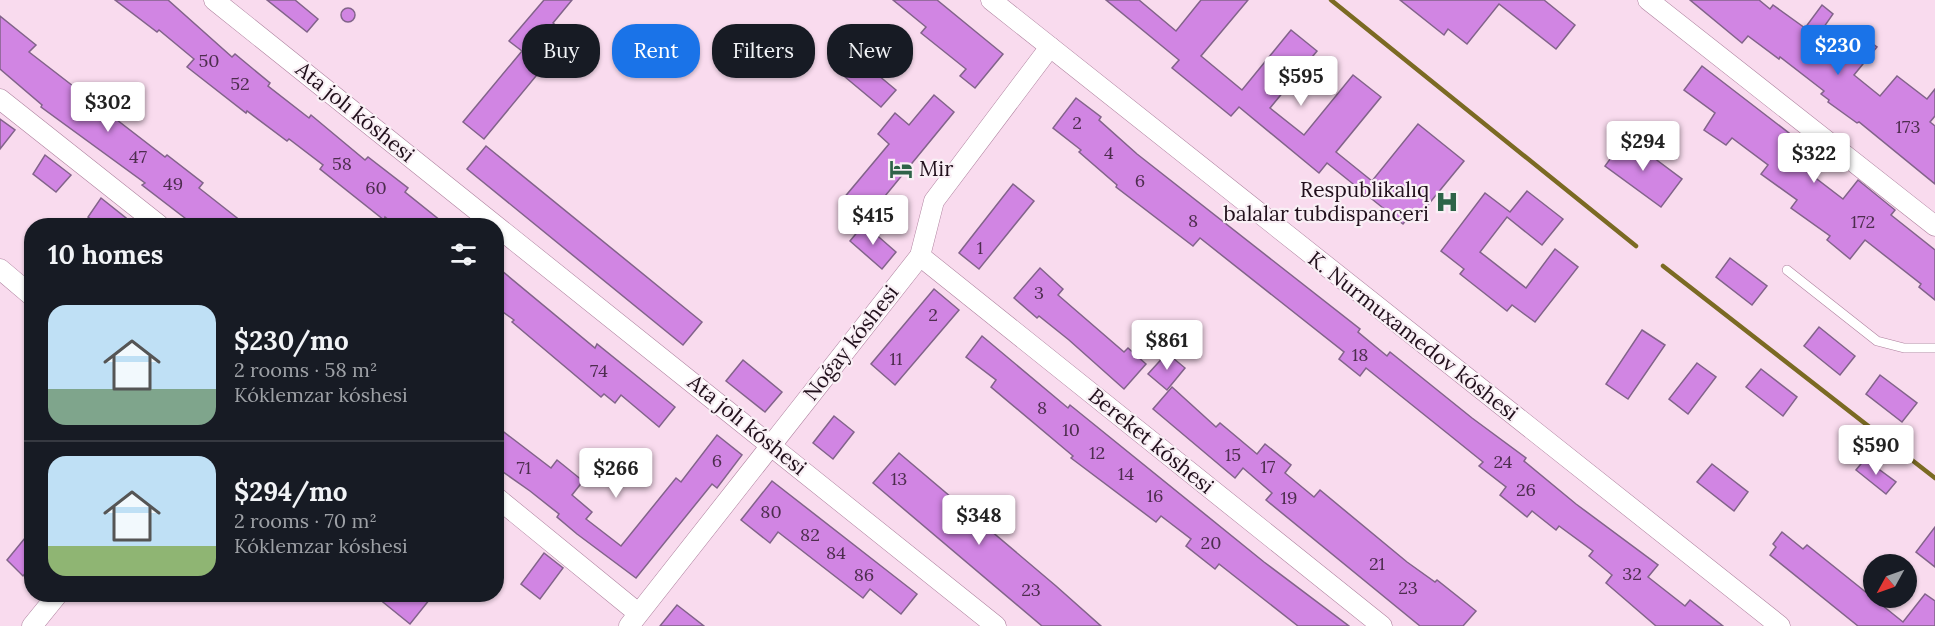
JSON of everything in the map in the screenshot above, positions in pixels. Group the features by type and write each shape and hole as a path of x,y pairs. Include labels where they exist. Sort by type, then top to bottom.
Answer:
{"street":[{"name":"Ata jolı kóshesi","path":"214,0 487,218"},
{"name":"K. Nurmuxamedov kóshesi","path":"991,0 1780,626"},
{"path":"1648,0 1935,226"},
{"name":"Noǵay kóshesi","path":"633,620 920,256 934,201 1050,47"},
{"path":"0,99 150,218"},
{"name":"Ata jolı kóshesi","path":"504,231 996,626"},
{"name":"Bereket kóshesi","path":"920,256 1382,626"},
{"path":"0,269 24,289"},
{"path":"504,504 633,620"},
{"path":"32,626 52,602"}],"lane":[{"path":"1787,270 1877,341 1904,348 1935,348"}],"building":[{"path":"115,0 168,0 232,57 235,54 270,83 268,86 309,118 311,115 365,160 368,157 408,188 405,192 437,218 381,218 320,169 323,165 289,139 287,141 247,111 246,113 187,67 194,59 159,30 157,32"},
{"path":"267,0 295,0 318,19 307,32"},
{"path":"544,0 572,0 554,24 524,24"},
{"path":"893,0 937,0 1003,54 975,88 960,76 966,69 921,33 926,27"},
{"path":"1106,0 1139,0 1176,31 1201,0 1248,0 1201,56 1242,90 1291,30 1317,51 1270,108 1304,135 1353,75 1381,97 1336,152 1372,181 1418,124 1464,161 1418,217 1412,213 1403,224 1327,163 1319,173 1239,107 1231,116 1172,68 1179,60"},
{"path":"1400,0 1544,0 1575,25 1556,49 1499,4 1467,44 1448,29 1444,35"},
{"path":"1690,0 1759,0 1770,9 1773,5 1805,28 1822,5 1833,14 1819,34 1851,59 1867,40 1877,47 1854,75 1880,96 1897,76 1927,99 1935,89 1935,116 1930,122 1935,126 1935,184 1859,122 1857,123 1828,102 1829,100 1821,94 1824,91 1780,57 1779,59 1748,36 1742,43"},
{"path":"345,8 351,8 355,15 351,22 345,22 341,18 341,12"},
{"path":"0,16 36,45 29,52 165,157 167,155 203,183 199,188 237,218 185,218 142,185 145,183 41,107 42,105 0,69"},
{"path":"522,26 522,51 509,41"},
{"path":"522,51 522,78 534,78 484,139 463,122"},
{"path":"1702,66 1811,150 1800,166 1843,199 1858,180 1895,210 1891,215 1935,250 1935,300 1919,287 1921,284 1865,240 1850,259 1827,240 1830,236 1791,208 1797,200 1761,174 1768,165 1732,138 1726,145 1704,130 1715,113 1684,90"},
{"path":"846,78 882,78 896,90 881,107"},
{"path":"934,95 954,112 867,218 843,199 889,144 878,134 895,113 909,125"},
{"path":"1076,98 1101,117 1099,120 1137,154 1360,329 1358,332 1387,356 1390,352 1526,458 1524,461 1576,504 1658,565 1648,577 1685,606 1690,600 1723,626 1656,626 1606,583 1612,575 1589,556 1593,551 1559,526 1556,530 1532,511 1527,517 1500,495 1506,487 1479,466 1483,462 1452,437 1366,368 1360,376 1339,359 1344,352 1200,238 1193,246 1116,187 1117,185 1079,152 1081,150 1053,128"},
{"path":"0,119 15,130 0,149"},
{"path":"1626,137 1682,179 1661,207 1605,166"},
{"path":"486,146 702,322 683,345 467,169"},
{"path":"45,155 71,175 56,192 33,174"},
{"path":"1013,184 1034,201 979,269 959,253"},
{"path":"1527,191 1563,219 1542,245 1507,217 1480,252 1526,288 1555,249 1578,267 1535,322 1512,305 1507,311 1460,274 1464,269 1441,251 1485,193 1510,212"},
{"path":"101,198 126,218 89,218"},
{"path":"864,224 896,252 882,269 850,241"},
{"path":"1730,258 1767,286 1752,305 1716,277"},
{"path":"1040,268 1063,289 1058,295 1124,352 1128,348 1146,364 1124,389 1069,340 1039,316 1037,318 1014,298"},
{"path":"504,273 595,348 597,344 675,407 659,427 621,395 615,403 604,394 601,397 512,322 514,320 504,313"},
{"path":"934,289 959,310 895,385 871,364"},
{"path":"1819,327 1855,356 1840,375 1804,346"},
{"path":"1642,330 1665,345 1628,399 1606,384"},
{"path":"982,336 1068,408 1070,405 1264,562 1349,626 1298,626 1219,564 1215,569 1186,546 1191,539 1161,516 1156,522 1071,458 1073,456 991,387 996,380 966,357"},
{"path":"1167,353 1185,368 1167,390 1148,374"},
{"path":"743,360 782,392 765,412 726,381"},
{"path":"1697,363 1716,377 1688,414 1669,399"},
{"path":"1761,369 1797,397 1783,416 1746,387"},
{"path":"1880,375 1917,403 1902,422 1866,394"},
{"path":"1172,387 1216,427 1220,423 1257,454 1265,444 1291,465 1285,473 1314,497 1320,490 1407,562 1435,582 1437,580 1476,611 1463,626 1420,626 1266,500 1272,493 1243,468 1235,478 1153,409"},
{"path":"834,416 854,432 833,459 813,443"},
{"path":"504,432 551,468 557,460 583,481 572,495 592,512 586,519 621,546 676,478 681,482 717,435 742,455 717,488 712,484 636,578 577,534 557,517 559,514 504,473"},
{"path":"899,453 1101,626 1042,626 873,483"},
{"path":"1865,459 1896,482 1886,494 1856,470"},
{"path":"1712,464 1748,492 1734,511 1697,482"},
{"path":"772,481 917,594 901,614 870,589 863,598 778,532 770,543 741,520"},
{"path":"1935,527 1935,567 1916,552"},
{"path":"1782,532 1803,549 1807,545 1863,590 1863,608 1886,608 1903,622 1914,608 1917,608 1917,604 1925,594 1935,601 1935,626 1858,626 1770,555 1776,547 1773,544"},
{"path":"24,539 23,576 7,560"},
{"path":"544,553 563,568 540,599 521,584"},
{"path":"383,602 428,602 410,624"},
{"path":"677,605 704,626 660,626"}],"waterway":[{"path":"1331,0 1636,246"},
{"path":"1663,266 1935,478"}],"place":[{"name":"Mir","path":"901,169"},
{"name":"Respublikalıq balalar tubdispanceri","path":"1447,202"}]}
